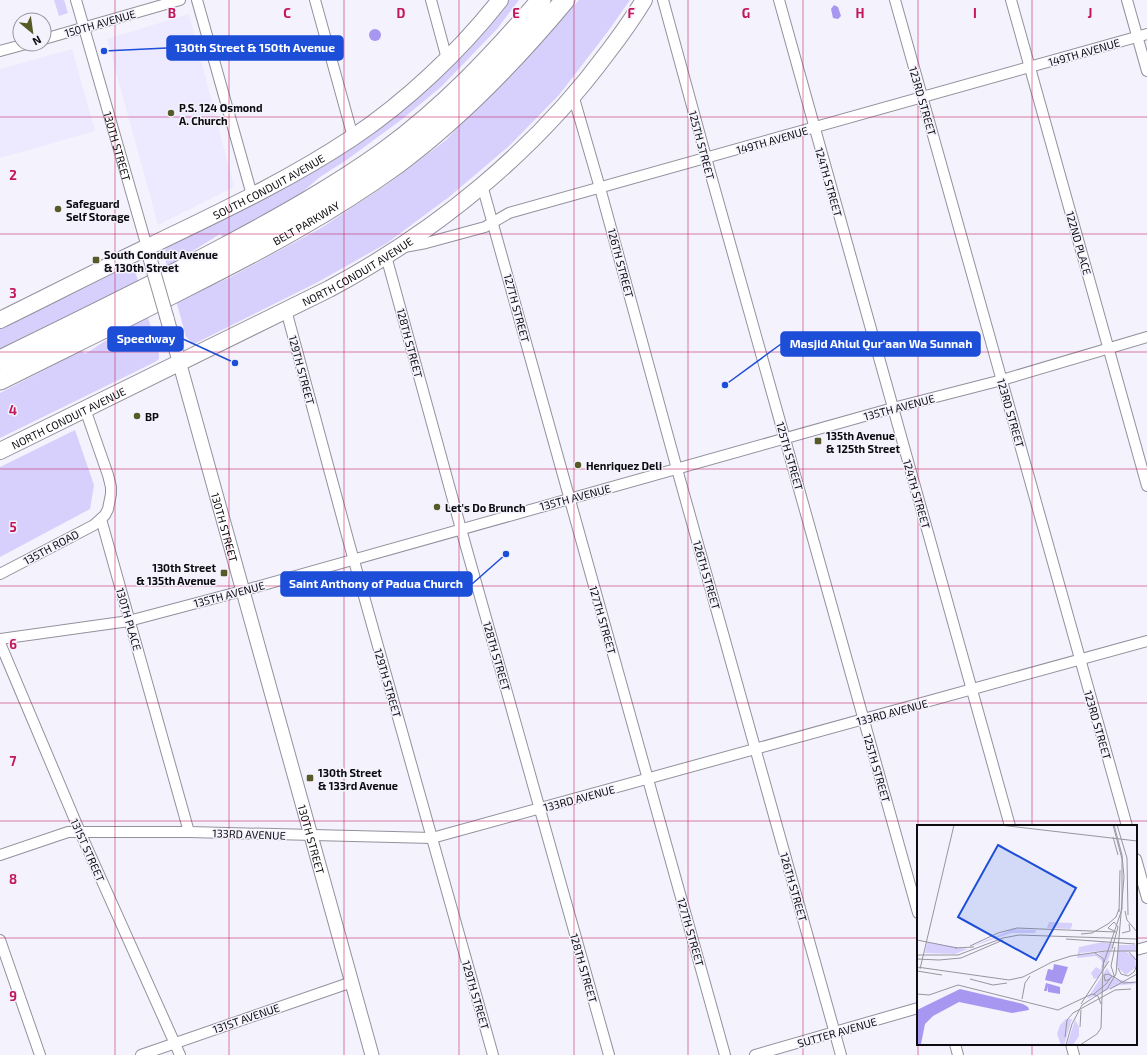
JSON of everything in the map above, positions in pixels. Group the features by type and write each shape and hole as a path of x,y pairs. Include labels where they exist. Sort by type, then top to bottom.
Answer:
{"highway":[{"name":"BELT PARKWAY","path":"0,360 221,249 299,207 353,173 386,150 440,106 490,58 541,0"},
{"name":"BELT PARKWAY","path":"0,380 241,259 330,208 382,175 440,129 481,92 565,0"},
{"path":"0,388 44,358"}],"main road":[{"name":"SOUTH CONDUIT AVENUE","path":"0,320 252,195 307,166 353,137 375,122 408,95 474,31 500,0"},
{"name":"NORTH CONDUIT AVENUE","path":"0,451 343,281 392,252 441,218 482,185 529,142 573,95 608,53 644,0"}],"street":[{"name":"130TH STREET","path":"76,0 167,318 372,1055"},
{"name":"150TH AVENUE","path":"52,37 180,0"},
{"path":"197,0 252,195"},
{"path":"315,0 353,137"},
{"path":"431,0 447,58"},
{"name":"125TH STREET","path":"663,0 917,909"},
{"name":"124TH STREET","path":"779,0 1010,825"},
{"name":"123RD STREET","path":"895,0 1127,825"},
{"name":"122ND PLACE","path":"1011,0 1147,486"},
{"path":"1127,0 1142,35 1147,71"},
{"name":"149TH AVENUE","path":"392,252 485,227 509,213 1142,35"},
{"path":"0,51 12,48"},
{"name":"126TH STREET","path":"573,95 841,1055"},
{"name":"127TH STREET","path":"482,185 726,1055"},
{"name":"128TH STREET","path":"392,252 461,529 609,1055"},
{"name":"129TH STREET","path":"286,310 493,1055"},
{"name":"135TH AVENUE","path":"0,639 129,621 242,591 893,408 1002,380 1147,337"},
{"path":"85,409 110,481 110,502 106,515 101,519"},
{"name":"135TH ROAD","path":"0,574 94,525 101,519"},
{"name":"130TH PLACE","path":"101,519 189,832"},
{"name":"133RD AVENUE","path":"0,855 68,832 189,832 432,838 1147,641"},
{"name":"131ST STREET","path":"0,643 80,832 180,1055"},
{"path":"1137,863 1147,898"},
{"path":"0,940 40,1055"},
{"path":"1137,950 1147,947"},
{"name":"131ST AVENUE","path":"141,1055 352,982"},
{"name":"SUTTER AVENUE","path":"755,1055 917,1008"},
{"path":"955,1045 958,1055"},
{"path":"1071,1045 1074,1055"}],"shaded area":[{"path":"54,0 64,0 68,13 59,16"},
{"path":"509,0 519,0 497,29 441,87 401,120 348,159 320,177 294,199 224,238 220,234 167,267 164,252 167,247 295,182 343,152 490,25"},
{"path":"579,0 630,0 559,95 509,146 449,197 387,243 318,282 194,344 186,337 176,300 229,278 321,228 385,186 446,140"},
{"path":"834,5 838,7 841,16 838,19 833,18 831,9"},
{"name":"P.S. 124 Osmond A. Church","path":"189,14 234,187 158,225 107,39"},
{"path":"375,29 379,31 381,35 379,39 375,41 371,39 369,35 371,31"},
{"path":"72,49 95,131 0,158 0,69"},
{"path":"133,267 138,281 0,350 0,329 125,268"},
{"path":"147,314 159,354 159,359 0,438 0,393 81,351 85,354"},
{"path":"75,430 94,485 90,509 0,557 0,467"}],"place":[{"name":"130th Street & 150th Avenue","path":"104,51"},
{"name":"P.S. 124 Osmond A. Church","path":"171,113"},
{"name":"Safeguard Self Storage","path":"58,209"},
{"name":"South Conduit Avenue & 130th Street","path":"96,260"},
{"name":"Speedway","path":"235,363"},
{"name":"Masjid Ahlul Qur'aan Wa Sunnah","path":"725,385"},
{"name":"BP","path":"137,416"},
{"name":"135th Avenue & 125th Street","path":"818,441"},
{"name":"Henriquez Deli","path":"578,465"},
{"name":"Let's Do Brunch","path":"437,507"},
{"name":"Saint Anthony of Padua Church","path":"506,554"},
{"name":"130th Street & 135th Avenue","path":"224,573"},
{"name":"130th Street & 133rd Avenue","path":"310,778"}]}
